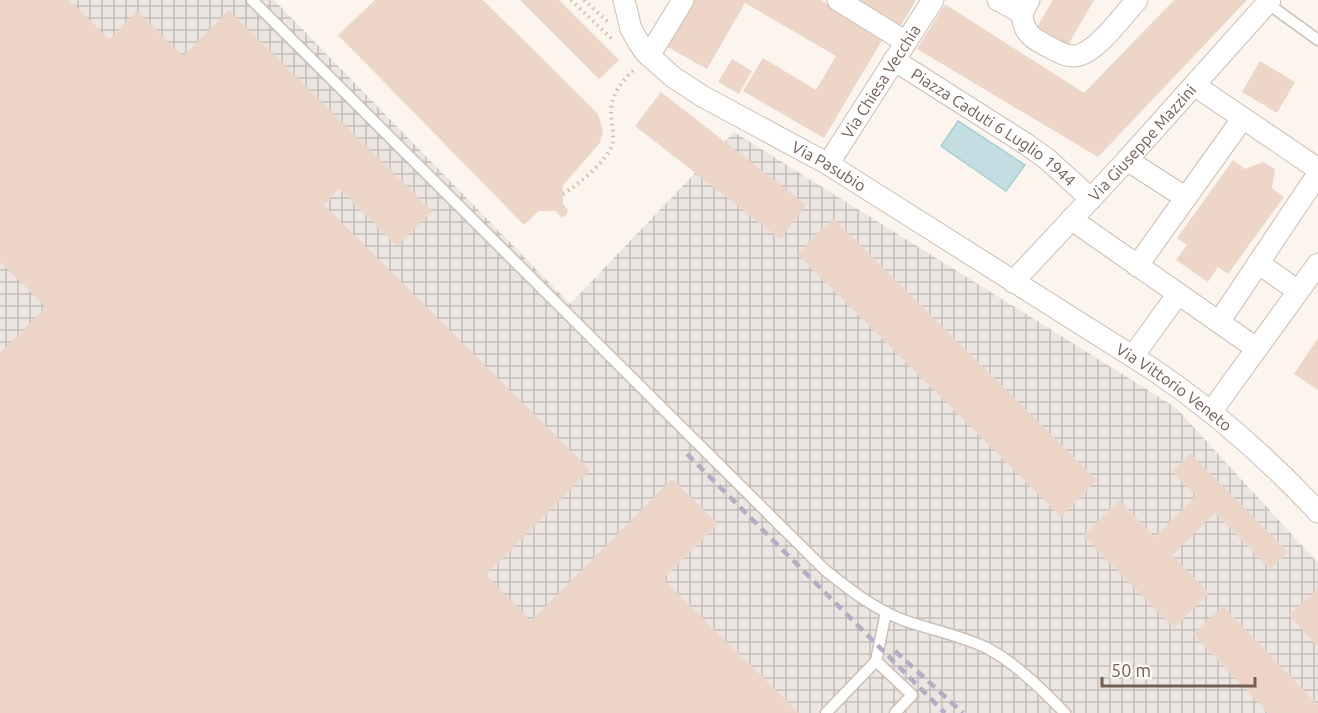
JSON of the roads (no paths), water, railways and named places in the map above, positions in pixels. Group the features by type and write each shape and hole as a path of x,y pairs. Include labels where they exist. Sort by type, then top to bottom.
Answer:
{"street":[{"name":"Via Pasubio","path":"624,0 631,29 647,54 673,78 694,92 828,164 1013,282"},
{"path":"647,54 683,0"},
{"path":"838,0 906,42"},
{"name":"Via Chiesa Vecchia","path":"828,164 933,0"},
{"path":"998,0 1026,7 1026,32 1069,56 1083,54 1090,50 1137,0"},
{"name":"Via Giuseppe Mazzini","path":"1013,282 1127,160 1269,1"},
{"name":"Piazza Caduti 6 Luglio 1944","path":"894,60 1026,144 1047,159 1090,199"},
{"path":"1194,85 1318,169"},
{"path":"1137,266 1243,118"},
{"path":"1127,160 1186,198"},
{"path":"1219,322 1318,174"},
{"path":"1071,219 1256,348"},
{"path":"1258,263 1298,291"},
{"path":"1211,412 1318,264"},
{"name":"Via Vittorio Veneto","path":"1013,282 1133,356 1211,412 1258,452 1318,512"},
{"path":"1133,356 1178,294"}],"lane":[{"path":"252,0 814,559 857,595 886,612 987,648 1025,674 1065,713"},
{"path":"1269,1 1318,39"},
{"path":"826,713 876,661 886,612"},
{"path":"876,661 912,695 895,713"}],"water":[{"path":"958,121 1025,165 1006,191 941,146"}],"railway":[{"path":"687,454 945,713"},
{"path":"895,651 963,713"}]}
